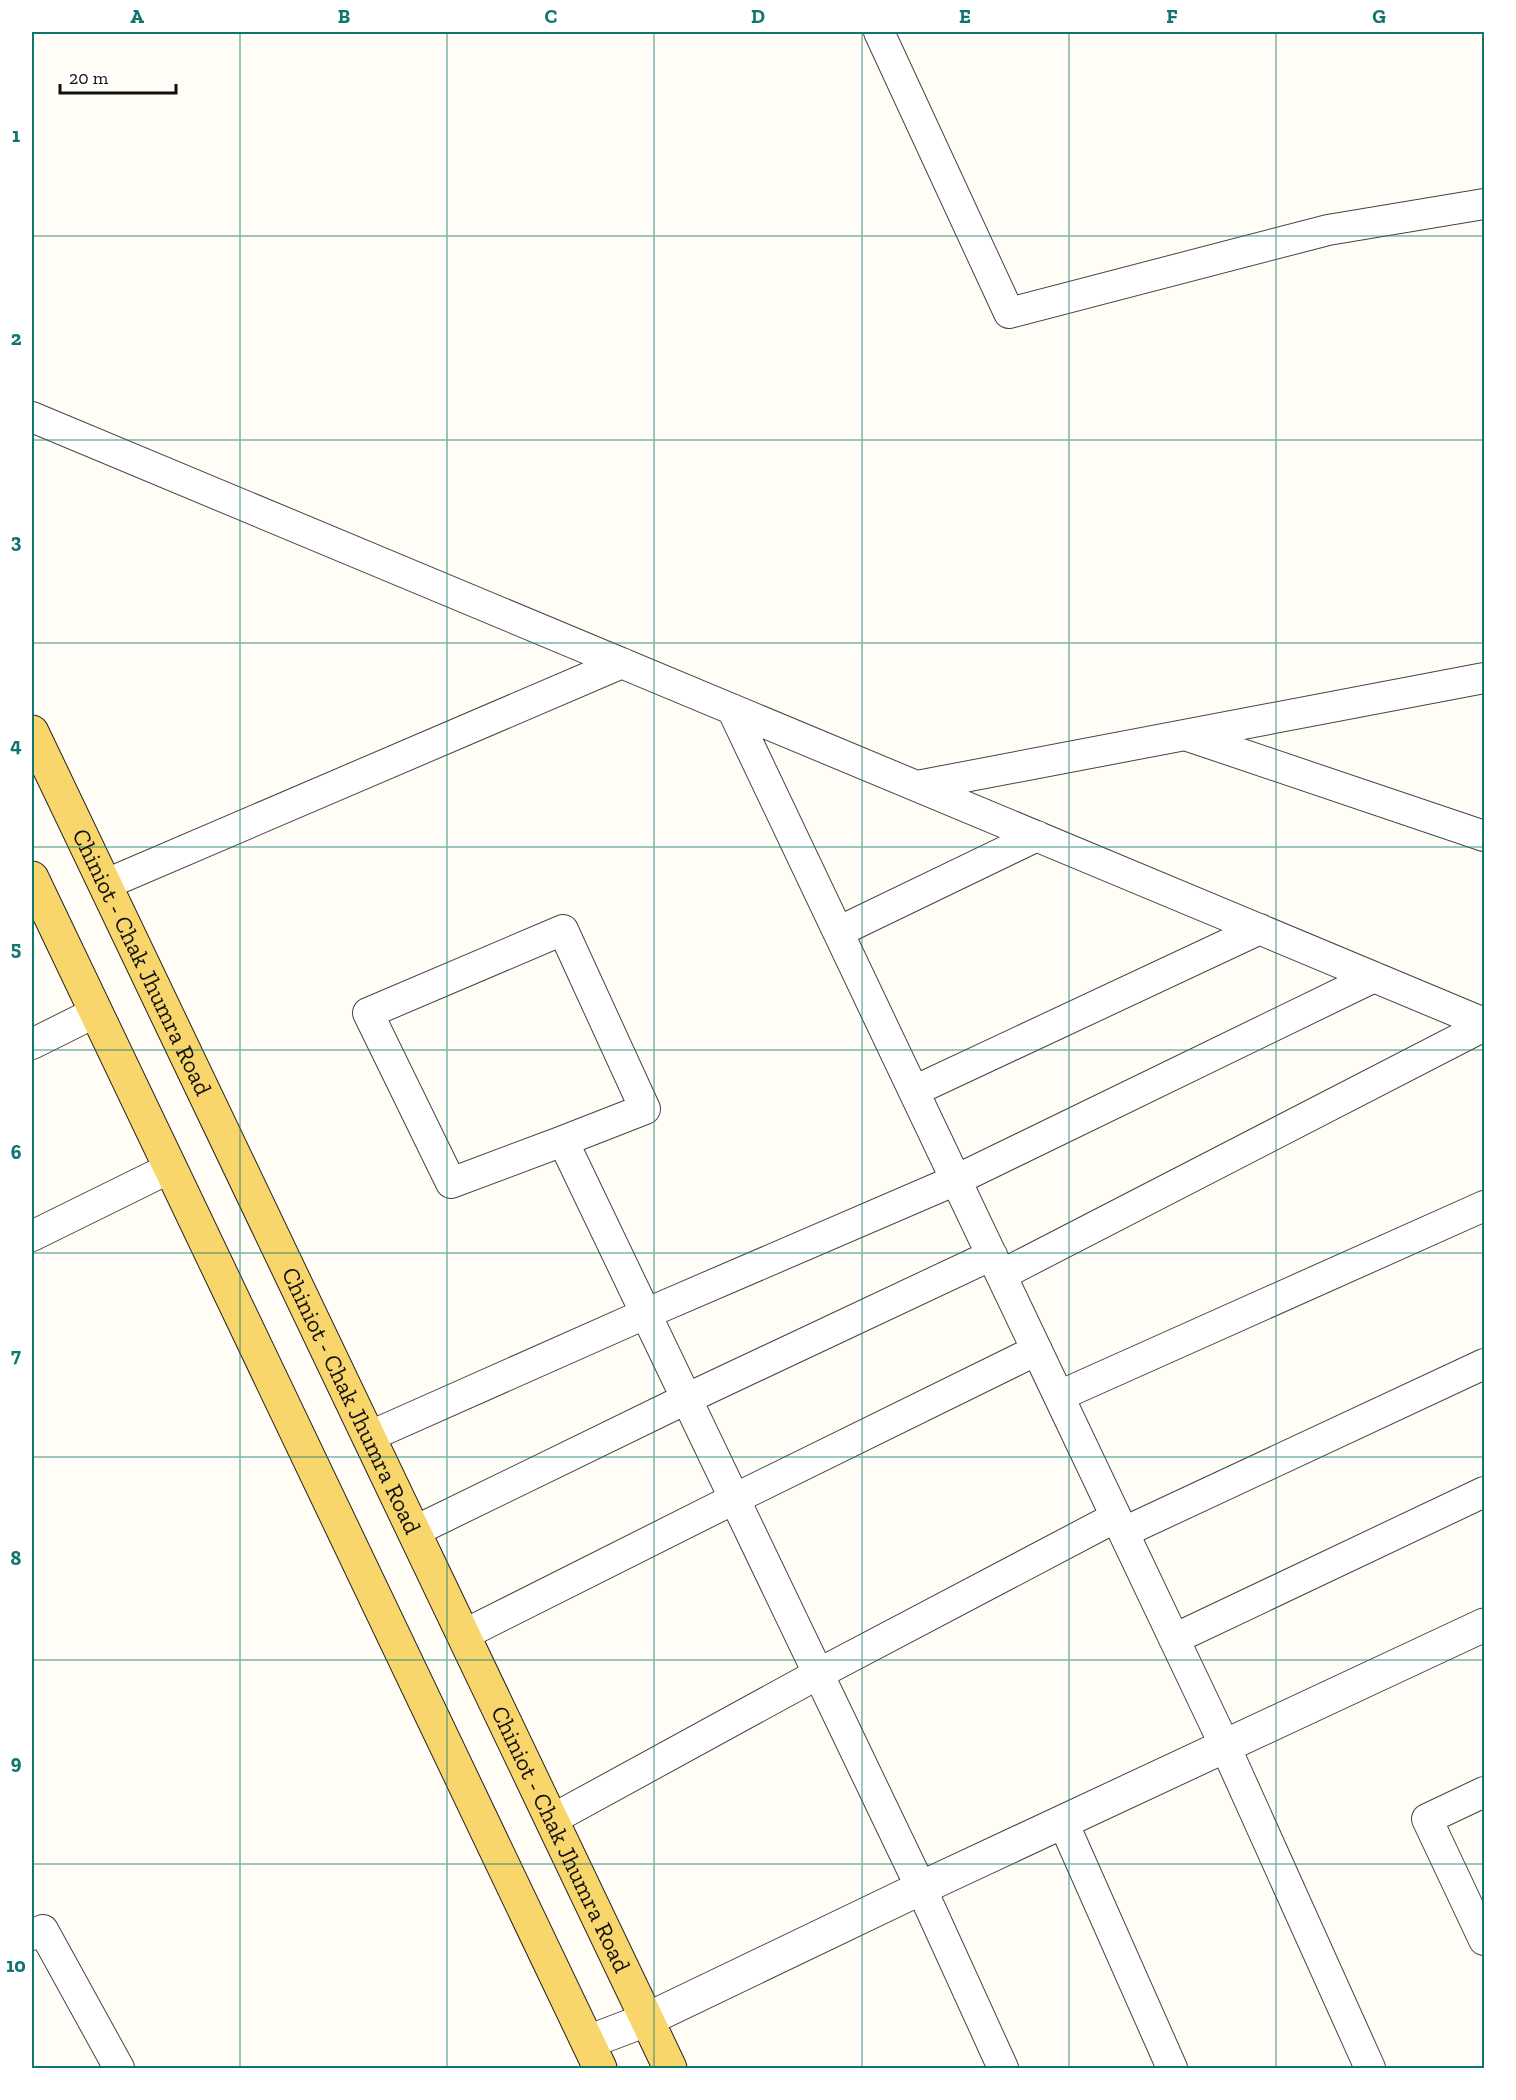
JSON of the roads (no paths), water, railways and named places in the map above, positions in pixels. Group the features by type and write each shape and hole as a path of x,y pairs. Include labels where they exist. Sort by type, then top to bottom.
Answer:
{"main road":[{"name":"Chiniot - Chak Jhumra Road","path":"32,732 670,2068"},
{"path":"32,878 594,2055"}],"street":[{"path":"879,32 1009,312 1328,230 1485,204"},
{"path":"32,417 1485,1024"},
{"path":"104,885 622,663"},
{"path":"917,786 1485,678"},
{"path":"732,709 1225,1746 1370,2068"},
{"path":"1185,735 1485,836"},
{"path":"837,932 1037,836"},
{"path":"914,1091 1260,929"},
{"path":"563,930 645,1109 563,1142 451,1183 368,1013 563,930"},
{"path":"368,1437 645,1314 957,1180 1374,977"},
{"path":"32,1044 96,1012"},
{"path":"413,1532 686,1399 996,1265 1485,1024"},
{"path":"563,1142 921,1888 1003,2068"},
{"path":"32,1236 170,1168"},
{"path":"1059,1396 1485,1206"},
{"path":"463,1635 734,1498 1037,1350"},
{"path":"551,1820 818,1674 1120,1524 1485,1364"},
{"path":"1174,1639 1485,1492"},
{"path":"594,2055 646,2020 921,1888 1485,1625"},
{"path":"1485,1792 1427,1819 1485,1940"},
{"path":"1063,1822 1172,2068"},
{"path":"32,1935 43,1930 119,2068"}]}
